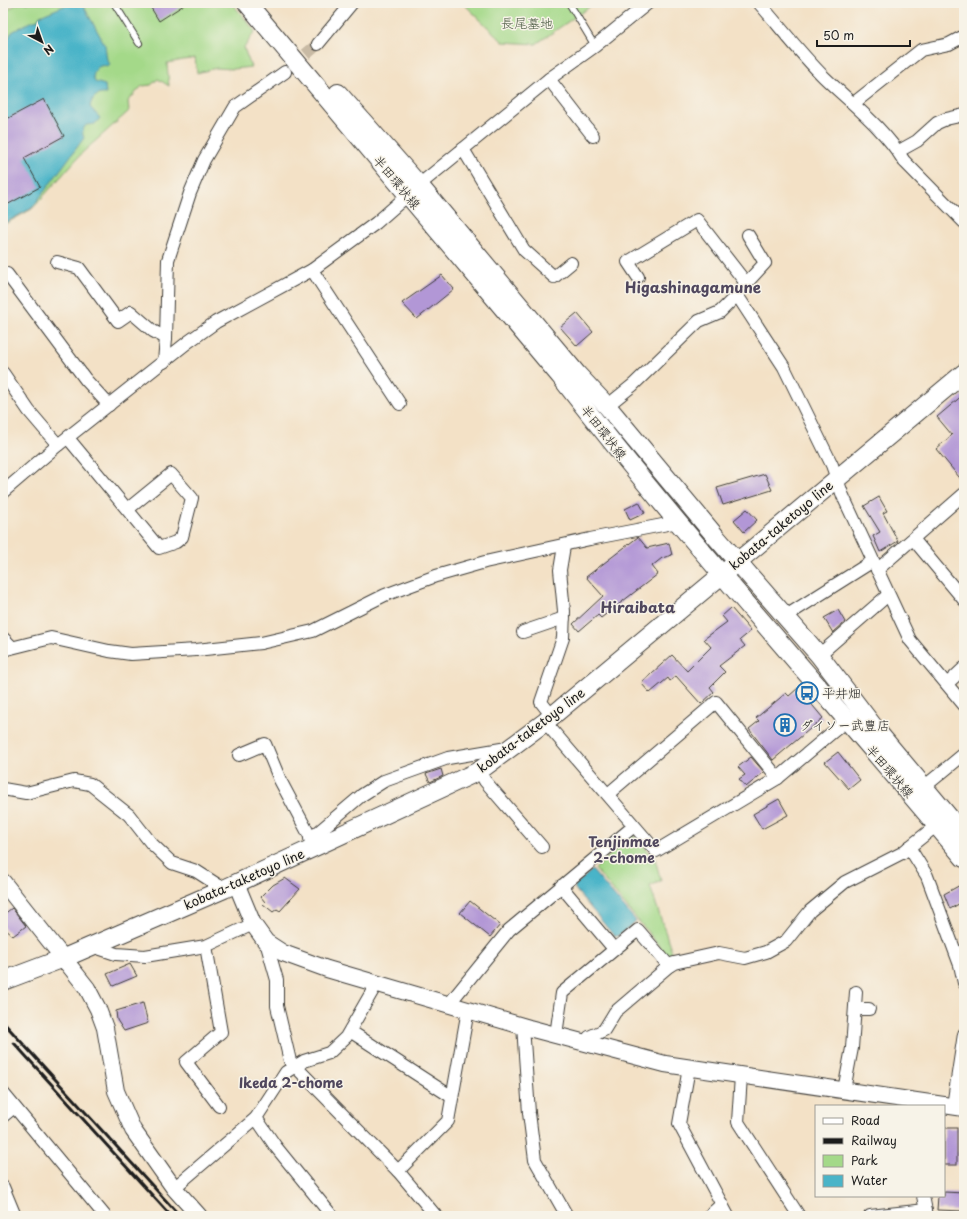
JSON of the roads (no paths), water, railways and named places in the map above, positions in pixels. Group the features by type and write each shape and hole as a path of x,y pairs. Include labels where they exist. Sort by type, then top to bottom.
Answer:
{"main road":[{"name":"半田環状線","path":"247,3 607,406 819,655 877,731 964,835"},
{"name":"半田環状線","path":"263,3 319,70 606,435 722,575 964,858"},
{"name":"kobata-taketoyo line","path":"3,981 64,958 230,886 313,843 479,771 512,748 548,719 964,373"}],"street":[{"path":"318,44 352,3"},
{"path":"3,492 109,405 216,322 312,270 376,223 463,149 549,79 595,46 648,3"},
{"path":"759,3 824,76 854,103 899,151 904,161 964,222"},
{"path":"854,103 921,50 949,44 964,36"},
{"path":"164,362 168,260 182,213 204,160 235,107 285,72"},
{"path":"549,79 593,136"},
{"path":"899,151 917,140 937,123 946,119 964,115"},
{"path":"463,149 524,250 554,277 571,264"},
{"path":"638,277 628,262 697,220 746,283"},
{"path":"607,406 633,385 699,321 720,312 765,263 748,235"},
{"path":"57,262 79,268 118,322 130,312 153,331 166,338"},
{"path":"312,270 400,404"},
{"path":"7,274 86,380 109,405"},
{"path":"737,295 784,367 832,465 875,566 910,640 964,705"},
{"path":"3,373 29,411 63,442 128,509 158,548 176,542 182,537 192,498 171,474 128,509"},
{"path":"786,616 875,566 914,540 964,494"},
{"path":"3,638 8,648 52,638 109,651 131,654 196,650 261,643 313,631 385,595 436,576 485,562 564,546 590,538 678,522"},
{"path":"914,540 964,600"},
{"path":"564,546 560,570 564,618 561,649 542,702 548,719 656,851 778,778 846,720"},
{"path":"819,655 888,595"},
{"path":"523,632 564,618"},
{"path":"947,684 964,668"},
{"path":"608,794 716,702 778,778"},
{"path":"239,755 264,744 280,780 313,843 362,795 384,781 448,758 512,748"},
{"path":"924,787 964,754"},
{"path":"479,771 485,782 542,847"},
{"path":"3,789 26,793 74,781 90,784 129,815 151,843 172,863 196,870 230,886 253,924 266,942 278,980 277,1006 290,1061 398,1171 436,1216"},
{"path":"586,1044 589,1038 604,1030 615,1012 669,966 674,963 719,953 745,958 766,952 786,941 810,911 845,882 902,853 937,825"},
{"path":"449,1004 509,930 634,826"},
{"path":"909,847 927,876 960,965 964,983"},
{"path":"3,882 87,988 98,1009 105,1028 116,1091 127,1117 146,1150 174,1188 199,1216"},
{"path":"561,886 614,949"},
{"path":"92,946 116,954 145,956 206,946 253,924"},
{"path":"556,1035 562,993 638,930 669,966"},
{"path":"266,942 283,953 327,969 586,1044 665,1064 935,1105"},
{"path":"206,946 221,1032 186,1062 219,1106"},
{"path":"174,1188 256,1118 286,1072 304,1061 329,1053 350,1031 377,983"},
{"path":"844,1090 852,1048 856,1009 856,992"},
{"path":"856,1009 869,1009"},
{"path":"398,1171 448,1122 468,1010"},
{"path":"523,1026 529,1113 535,1160 567,1216"},
{"path":"350,1031 452,1097"},
{"path":"945,1106 958,1107 964,1034"},
{"path":"689,1068 679,1124 728,1216"},
{"path":"741,1076 738,1122 798,1216"},
{"path":"3,1093 105,1216"},
{"path":"3,1116 14,1106"},
{"path":"256,1118 276,1147 332,1216"},
{"path":"3,1187 15,1216"},
{"path":"870,1216 926,1213 923,1197"},
{"path":"709,1216 722,1204"}],"lane":[{"path":"114,3 139,43"},
{"path":"569,3 595,46"}],"water":[{"path":"71,3 83,5 105,45 107,60 110,64 108,66 98,67 93,77 95,82 105,85 106,94 95,96 90,107 100,118 95,124 86,125 83,132 84,138 32,208 3,224 3,47 12,32 30,22 38,20 40,16"},
{"path":"592,870 636,921 618,936 614,936 575,889 575,885"}],"tunnel":[{"path":"292,66 318,44"}],"railway":[{"path":"3,1022 180,1216"},
{"path":"14,1043 171,1216"}],"place":[{"name":"平井畑","path":"807,693"},
{"name":"ダイソー武豊店","path":"785,725"}],"district":[{"name":"Higashinagamune","path":"693,288"},
{"name":"Hiraibata","path":"638,608"},
{"name":"Tenjinmae 2-chome","path":"624,850"},
{"name":"Ikeda 2-chome","path":"291,1083"}],"park label":[{"name":"長尾墓地","path":"527,23"}]}
